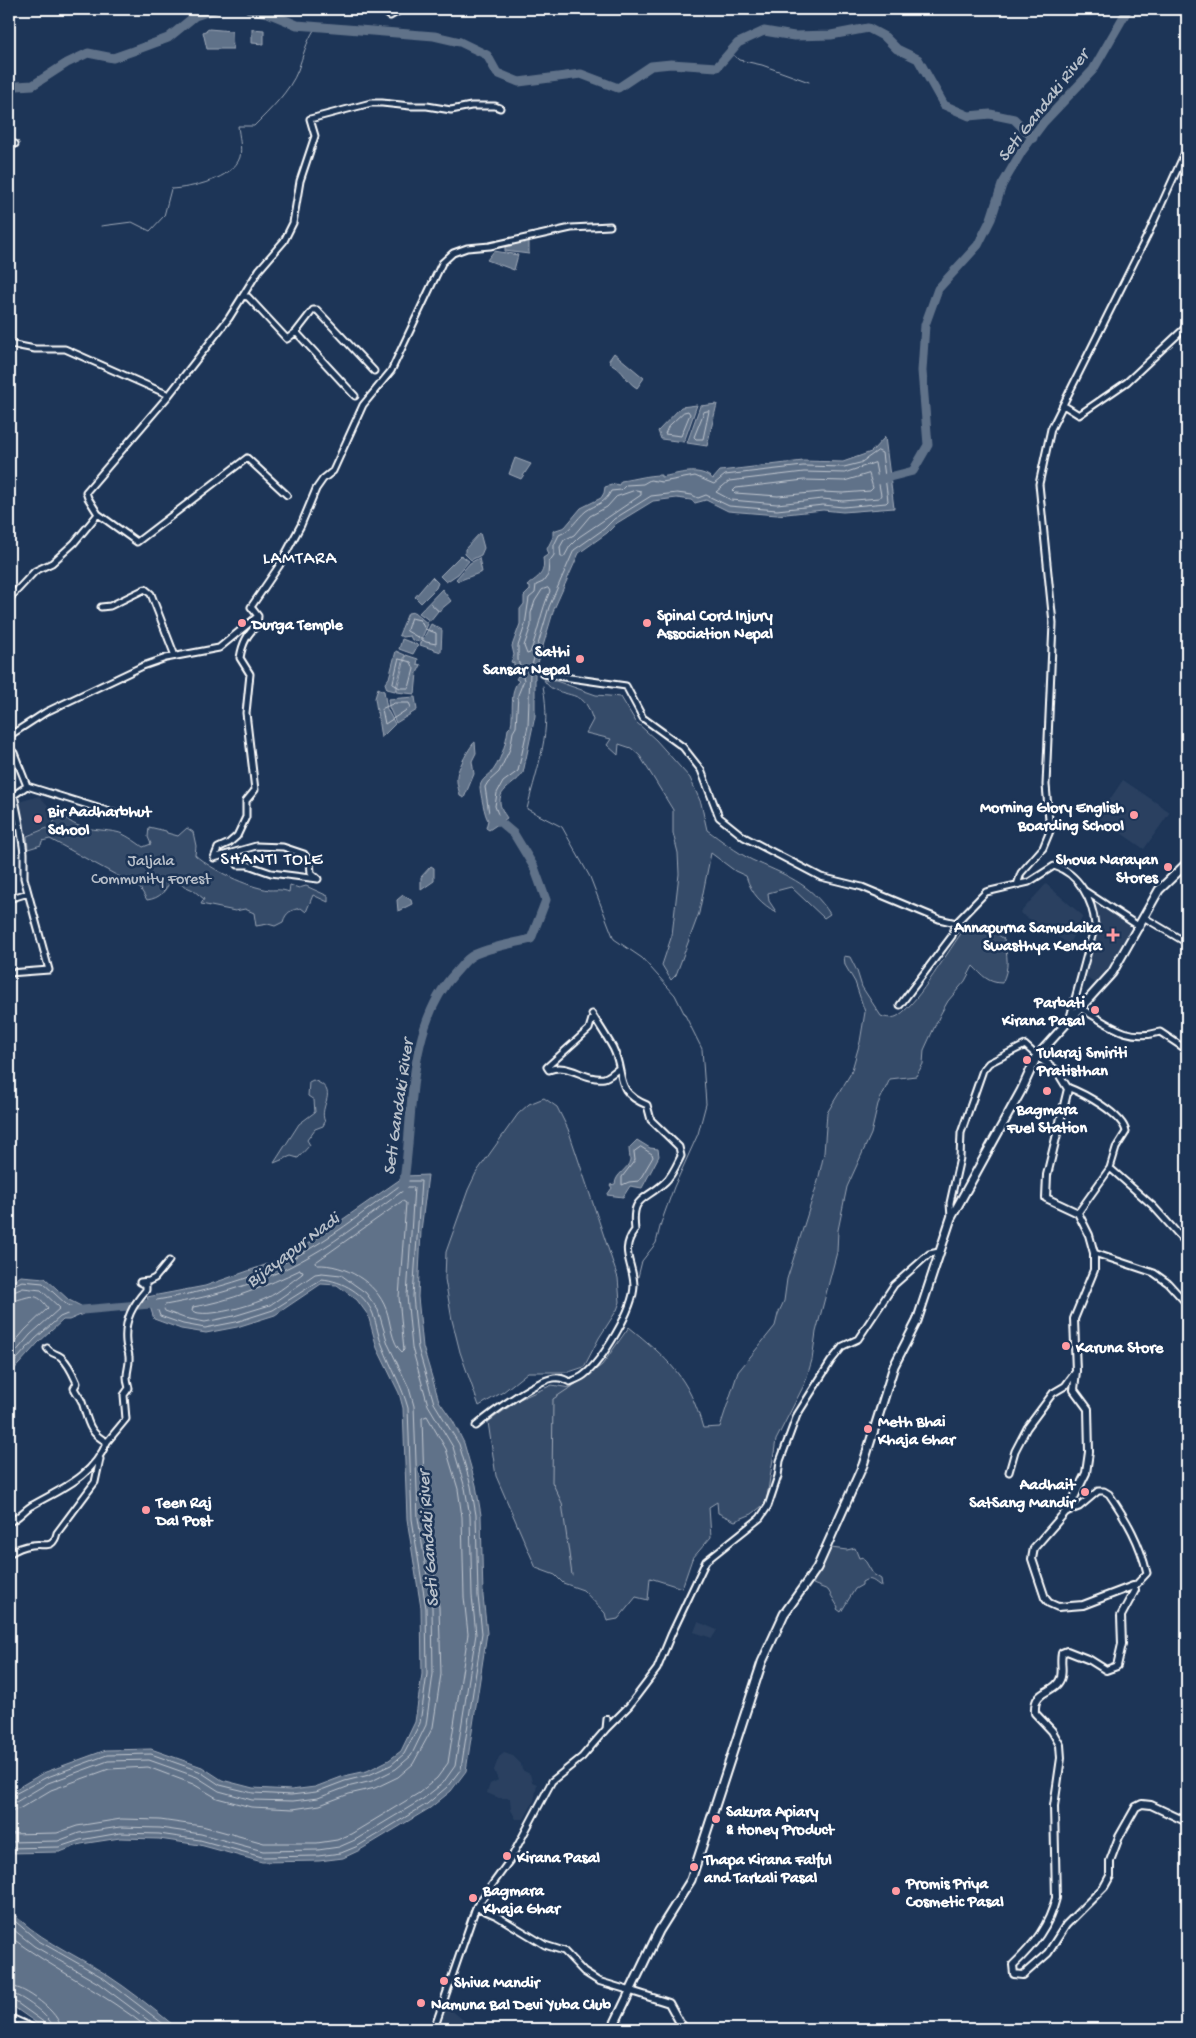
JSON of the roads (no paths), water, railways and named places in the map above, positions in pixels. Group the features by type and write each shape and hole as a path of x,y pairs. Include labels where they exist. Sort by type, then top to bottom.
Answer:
{"main road":[{"path":"612,2029 659,1932 691,1880 762,1662 784,1614 818,1568 837,1520 856,1481 894,1366 917,1321 951,1218 1022,1091 1037,1056 1112,973 1160,890 1187,863"}],"street":[{"path":"327,9 338,9"},
{"path":"381,9 390,16 402,9"},
{"path":"287,495 247,458 137,542 98,514 86,492 169,395 229,318 259,270 284,241 293,223 300,181 306,169 315,136 310,119 382,102 451,110 471,106 495,106 500,108"},
{"path":"9,148 14,144"},
{"path":"1017,885 1021,873 1043,848 1050,832 1046,786 1053,622 1039,484 1051,429 1150,232 1187,148"},
{"path":"238,865 248,865 271,873 318,879 311,873 310,862 304,854 283,847 256,846 214,858 218,848 229,844 237,836 246,817 246,801 255,790 246,713 250,674 240,658 242,645 251,630 257,626 258,616 251,607 279,566 301,525 322,479 333,471 363,405 391,371 442,262 453,253 467,248 490,246 571,228 610,226"},
{"path":"243,296 248,297 287,339 296,332 313,310 317,310 374,370"},
{"path":"9,314 9,345 35,349 65,349 169,395"},
{"path":"1063,404 1079,415 1111,395 1187,326"},
{"path":"296,332 355,396"},
{"path":"9,599 35,572 52,563 74,543 98,514"},
{"path":"101,607 110,606 145,589 151,594 175,656"},
{"path":"9,736 46,712 143,666 175,656 219,648 258,616"},
{"path":"543,674 626,686 643,718 683,747 701,770 719,817 744,837 821,877 862,887 939,919 956,923"},
{"path":"9,748 14,753 27,786"},
{"path":"27,786 117,814"},
{"path":"9,973 49,970 24,878 24,853 14,795 27,786"},
{"path":"9,830 20,826"},
{"path":"900,1005 952,936 956,923 986,892 1029,882 1054,866 1069,873 1085,891 1140,927"},
{"path":"1069,1021 1095,925 1094,914 1085,891"},
{"path":"9,899 28,893"},
{"path":"1145,918 1187,943"},
{"path":"1080,1008 1130,1036 1146,1036 1160,1032 1177,1041 1187,1050"},
{"path":"476,1426 510,1400 550,1379 560,1378 570,1382 583,1376 596,1363 621,1325 630,1303 634,1286 627,1252 627,1241 634,1230 633,1213 637,1203 666,1182 682,1156 680,1147 650,1120 647,1105 631,1098 618,1069 613,1048 592,1014"},
{"path":"595,1020 592,1019 589,1029 547,1067 549,1070 558,1066 591,1077 606,1078 618,1069"},
{"path":"951,1218 950,1203 960,1158 961,1133 983,1070 989,1063 1025,1045 1057,1071 1067,1086 1068,1093 1047,1175 1045,1194 1048,1200 1078,1213 1090,1235 1094,1253 1094,1270 1074,1319 1076,1371 1074,1390 1088,1409 1089,1452 1083,1482 1065,1512 1048,1529 1032,1554 1048,1603 1063,1607 1083,1605 1109,1597 1126,1587 1134,1587"},
{"path":"1067,1086 1100,1104 1125,1126 1126,1132 1116,1148 1110,1168 1078,1213"},
{"path":"1110,1168 1153,1206 1187,1244"},
{"path":"434,2029 476,1907 510,1860 552,1781 582,1757 629,1706 657,1669 674,1626 706,1561 760,1518 768,1506 778,1476 780,1461 797,1415 831,1361 843,1346 858,1339 894,1285 929,1254 939,1252"},
{"path":"1094,1253 1154,1273 1168,1283 1187,1304"},
{"path":"9,1554 32,1545 50,1544 55,1540 58,1532 95,1482 100,1458 107,1442 126,1419 124,1395 129,1388 126,1373 130,1358 126,1340 130,1310 137,1298 146,1290 146,1285 140,1282 155,1278 168,1261"},
{"path":"47,1348 51,1353 60,1356 69,1367 77,1383 74,1388 81,1400 91,1431 97,1437 107,1442"},
{"path":"1009,1472 1015,1451 1027,1428 1053,1393 1065,1386 1076,1371"},
{"path":"9,1522 30,1507 42,1502 79,1479 100,1458"},
{"path":"1065,1512 1079,1507 1098,1490 1109,1494 1138,1541 1147,1573 1134,1587 1134,1593 1121,1616 1122,1644 1117,1666 1106,1670 1098,1667 1090,1660 1067,1651 1062,1653 1061,1677 1058,1684 1034,1702 1035,1713 1052,1732 1060,1745 1061,1758 1054,1806 1056,1898 1052,1912 1036,1941 1027,1953 1013,1965 1014,1974 1023,1975 1039,1963 1048,1953 1066,1925 1098,1895 1110,1876 1110,1861 1119,1837 1136,1807 1142,1804 1151,1805 1187,1822"},
{"path":"606,1729 607,1719"},
{"path":"476,1907 497,1916 545,1945 564,1951 584,1972 598,1981 668,2003 680,2023 686,2029"},
{"path":"9,2017 36,2029"}],"water":[{"path":"209,29 232,31 233,49 207,49 203,32"},
{"path":"252,29 264,30 264,44 252,43"},
{"path":"529,241 529,254 505,251 505,247"},
{"path":"494,251 518,255 514,270 487,260"},
{"path":"614,353 644,378 637,388 619,369 610,363 609,360"},
{"path":"717,404 707,446 687,443 700,406"},
{"path":"697,405 684,442 661,439 658,431 681,407"},
{"path":"885,437 894,508 843,512 823,510 777,515 728,511 706,500 695,503 691,500 677,498 653,501 617,523 607,533 579,553 554,609 535,673 535,716 523,773 501,796 500,802 507,818 489,830 486,828 488,820 480,787 482,781 499,760 505,745 508,729 511,726 513,695 519,681 516,679 519,674 514,670 514,663 511,662 514,655 512,646 520,624 520,609 524,604 524,596 530,590 530,587 527,586 542,572 543,558 549,554 547,549 553,537 553,531 565,527 581,508 601,498 605,487 615,484 619,485 621,481 688,472 701,473 713,479 720,471 803,461 843,462 871,452"},
{"path":"515,458 531,464 521,479 509,474"},
{"path":"480,533 484,548 481,555 471,560 465,554 465,549"},
{"path":"461,555 469,561 458,574 446,582 440,576"},
{"path":"479,558 482,572 458,581 456,579 470,563"},
{"path":"432,577 438,583 436,588 421,603 415,597"},
{"path":"442,589 451,601 439,611 430,603 438,611 430,621 419,613"},
{"path":"414,612 428,624 420,642 412,640 410,636 402,637 399,635 408,613"},
{"path":"431,624 442,630 441,652 420,645"},
{"path":"402,639 418,645 413,654 399,649"},
{"path":"396,651 405,655 395,691 387,689 385,683 389,678"},
{"path":"406,655 418,659 417,664 421,665 417,673 415,694 396,692"},
{"path":"378,688 384,691 387,709 395,724 381,738 375,698"},
{"path":"415,697 417,710 396,723 389,707 388,699"},
{"path":"475,742 476,753 472,761 474,774 464,798 460,796 457,776 464,758"},
{"path":"431,866 434,868 434,881 421,890 421,877"},
{"path":"403,895 411,900 412,904 398,911 397,900"},
{"path":"637,1140 650,1148 658,1149 659,1156 642,1188 630,1186 623,1197 607,1195 612,1188 610,1185 615,1184 617,1177 629,1163 629,1148"},
{"path":"428,1175 421,1231 418,1297 423,1347 439,1401 453,1421 464,1443 476,1485 481,1515 483,1596 487,1633 466,1771 451,1791 430,1808 360,1850 343,1858 319,1861 262,1862 200,1845 159,1839 120,1838 81,1844 60,1852 9,1853 9,1793 43,1773 106,1750 151,1749 202,1767 222,1780 253,1788 291,1790 315,1787 344,1776 367,1771 389,1760 401,1751 415,1722 422,1674 421,1608 407,1519 403,1408 399,1393 377,1348 368,1315 357,1300 337,1285 321,1284 275,1315 237,1327 206,1333 181,1329 154,1319 147,1297 205,1286 268,1264 303,1247 405,1176"},
{"path":"21,1276 45,1278 69,1300 81,1306 83,1314 69,1320 63,1320 38,1343 9,1375 9,1284"},
{"path":"9,1909 30,1928 54,1944 114,1979 178,2029 45,2029 11,2005 9,2003"}],"waterway":[{"path":"9,84 17,86 33,85 67,63 88,53 113,58 133,51 168,38 195,16 216,9"},
{"path":"249,9 268,13 297,25 434,36 460,42 487,55 497,73 519,82 581,74 618,88 651,66 671,64 717,67 738,43 764,31 794,36 831,35 868,28 885,37 897,49 918,59 944,105 969,116 990,114 1014,119 1033,138"},
{"name":"Seti Gandaki River","path":"878,480 913,471 928,445 922,371 925,325 938,289 978,245 991,219 1002,185 1022,151 1043,123 1093,70 1128,9"},
{"path":"101,226 132,222 150,231 164,216 171,189 189,187 210,181 220,177 236,165 240,157 241,146 238,126 254,126 285,93 298,70 314,30 327,27"},
{"path":"730,52 739,60 762,65 809,82"},
{"path":"543,686 546,719 545,733 527,809 562,827 590,877 614,939 642,958 675,995 702,1049 706,1104 698,1134 674,1187 656,1243 642,1261 636,1285"},
{"name":"Seti Gandaki River","path":"403,1187 414,1075 427,1020 439,994 456,972 472,956 492,948 531,939 546,900 534,867 514,834 492,815"},
{"name":"Bijayapur Nadi","path":"71,1311 150,1304 160,1306"},
{"path":"572,1575 562,1503 552,1482 553,1399 583,1379"}],"place":[{"name":"Durga Temple","path":"242,623"},
{"name":"Spinal Cord Injury Association Nepal","path":"647,623"},
{"name":"Sathi Sansar Nepal","path":"580,659"},
{"name":"Morning Glory English Boarding School","path":"1134,815"},
{"name":"Bir Aadharbhut School","path":"38,819"},
{"name":"Shova Narayan Stores","path":"1168,867"},
{"name":"Annapurna Samudaika Swasthya Kendra","path":"1113,935"},
{"name":"Parbati Kirana Pasal","path":"1095,1010"},
{"name":"Tularaj Smiriti Pratisthan","path":"1027,1060"},
{"name":"Bagmara Fuel Station","path":"1047,1091"},
{"name":"Karuna Store","path":"1066,1346"},
{"name":"Meth Bhai Khaja Ghar","path":"868,1429"},
{"name":"Aadhait SatSang Mandir","path":"1085,1492"},
{"name":"Teen Raj Dal Post","path":"146,1510"},
{"name":"Sakura Apiary & Honey Product","path":"716,1819"},
{"name":"Kirana Pasal","path":"507,1856"},
{"name":"Thapa Kirana Falful and Tarkali Pasal","path":"694,1867"},
{"name":"Promis Priya Cosmetic Pasal","path":"896,1891"},
{"name":"Bagmara Khaja Ghar","path":"473,1898"},
{"name":"Shiva Mandir","path":"444,1981"},
{"name":"Namuna Bal Devi Yuba Club","path":"421,2003"}],"district":[{"name":"LAMTARA","path":"300,557"},
{"name":"SHANTI TOLE","path":"272,858"}],"park label":[{"name":"Jaljala Community Forest","path":"151,868"}]}
